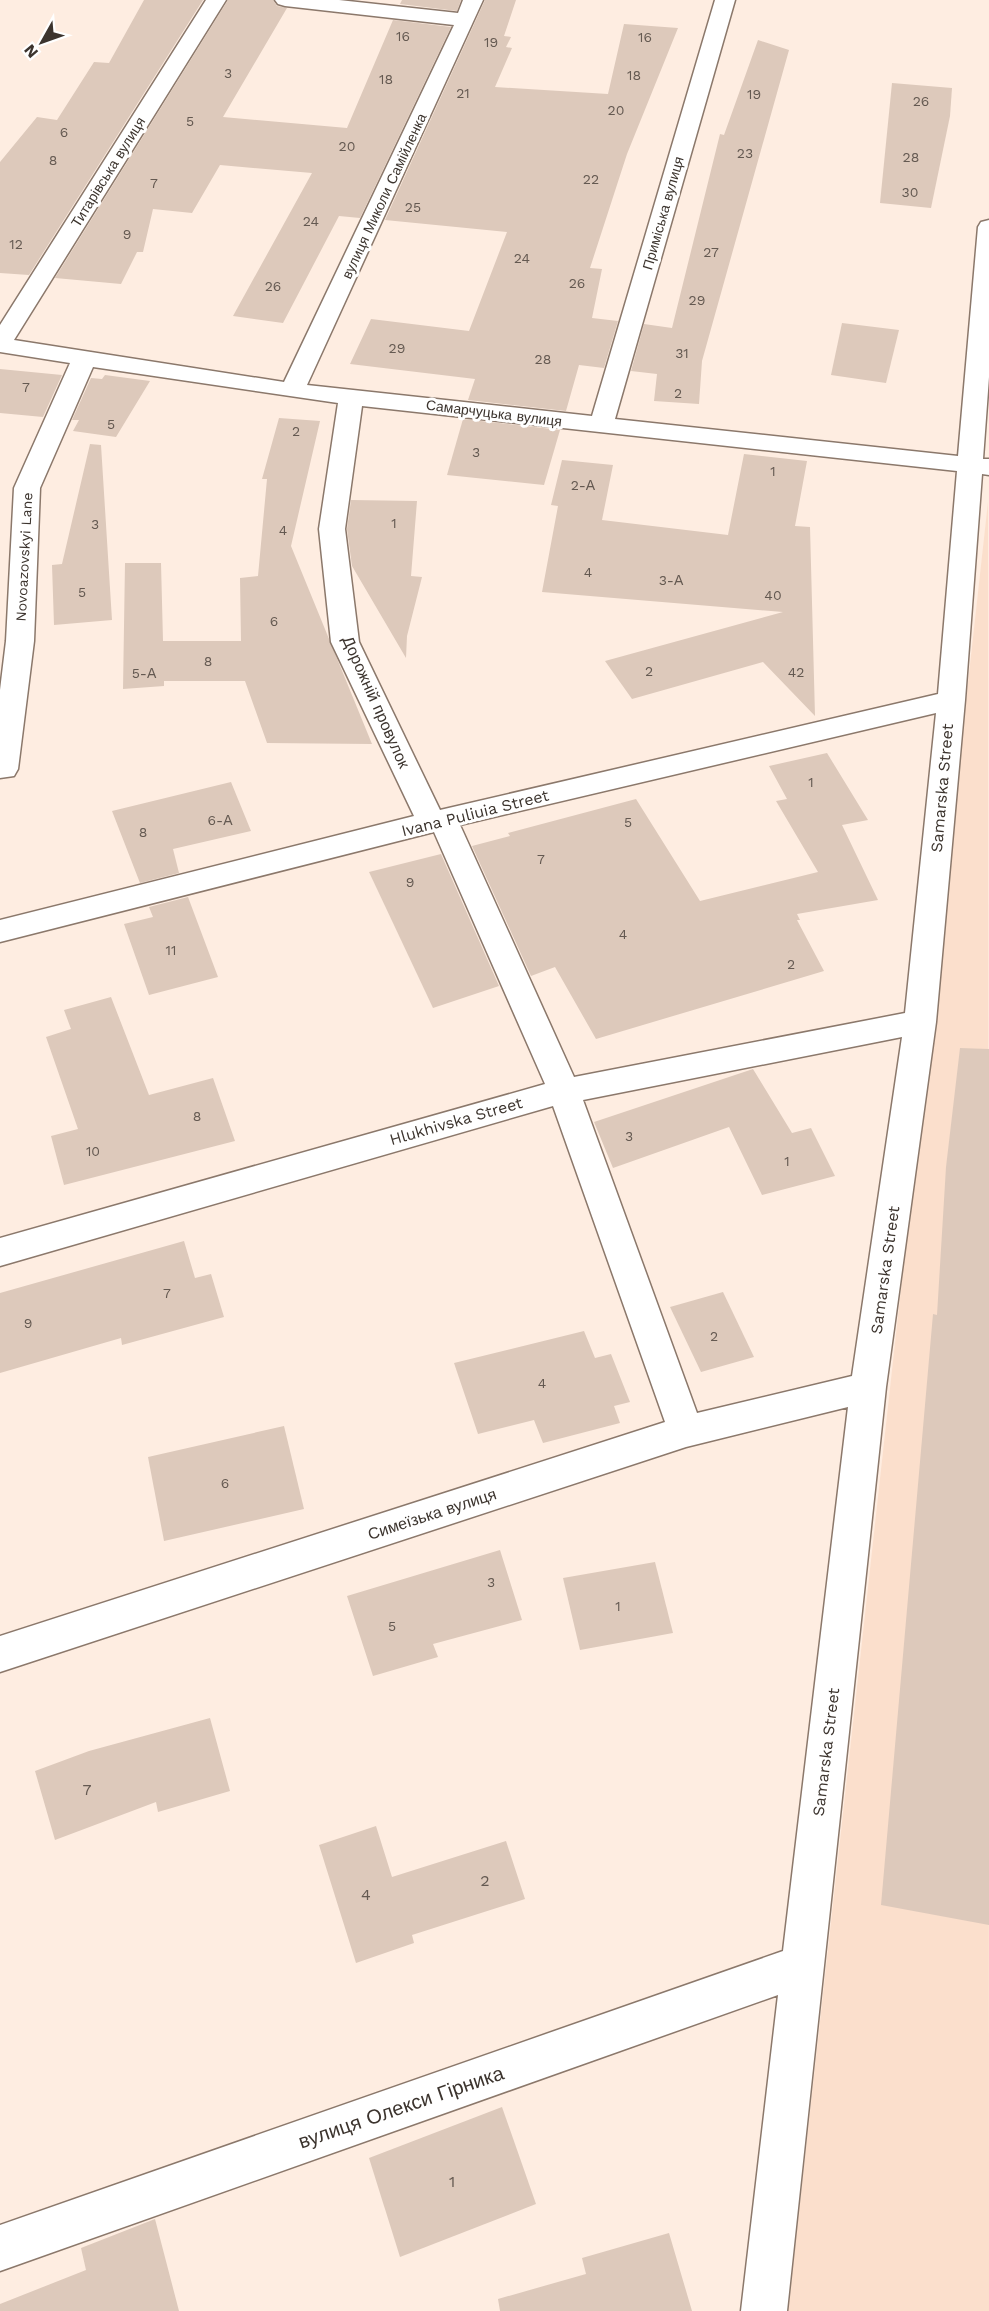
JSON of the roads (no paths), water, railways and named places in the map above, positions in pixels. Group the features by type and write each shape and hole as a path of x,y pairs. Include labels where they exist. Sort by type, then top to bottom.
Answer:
{"street":[{"name":"Титарівська вулиця","path":"0,345 216,0"},
{"path":"285,0 469,10"},
{"name":"Приміська вулиця","path":"601,426 725,0"},
{"name":"вулиця Миколи Самійленка","path":"292,391 469,10"},
{"name":"Samarska Street","path":"764,2311 801,1966 868,1387 920,1022 951,700 979,466 989,227"},
{"name":"Самарчуцька вулиця","path":"0,345 292,391 979,466"},
{"name":"Novoazovskyi Lane","path":"4,769 20,641 27,488 85,357"},
{"name":"Дорожній провулок","path":"351,397 332,529 336,582 345,642 438,821 564,1091 686,1431"},
{"name":"Ivana Puliuia Street","path":"0,931 438,821 951,700"},
{"name":"Hlukhivska Street","path":"0,1252 564,1091 920,1022"},
{"name":"Симеїзька вулиця","path":"0,1654 686,1431 868,1387"},
{"name":"вулиця Олекси Гірника","path":"0,2247 801,1966"}]}
